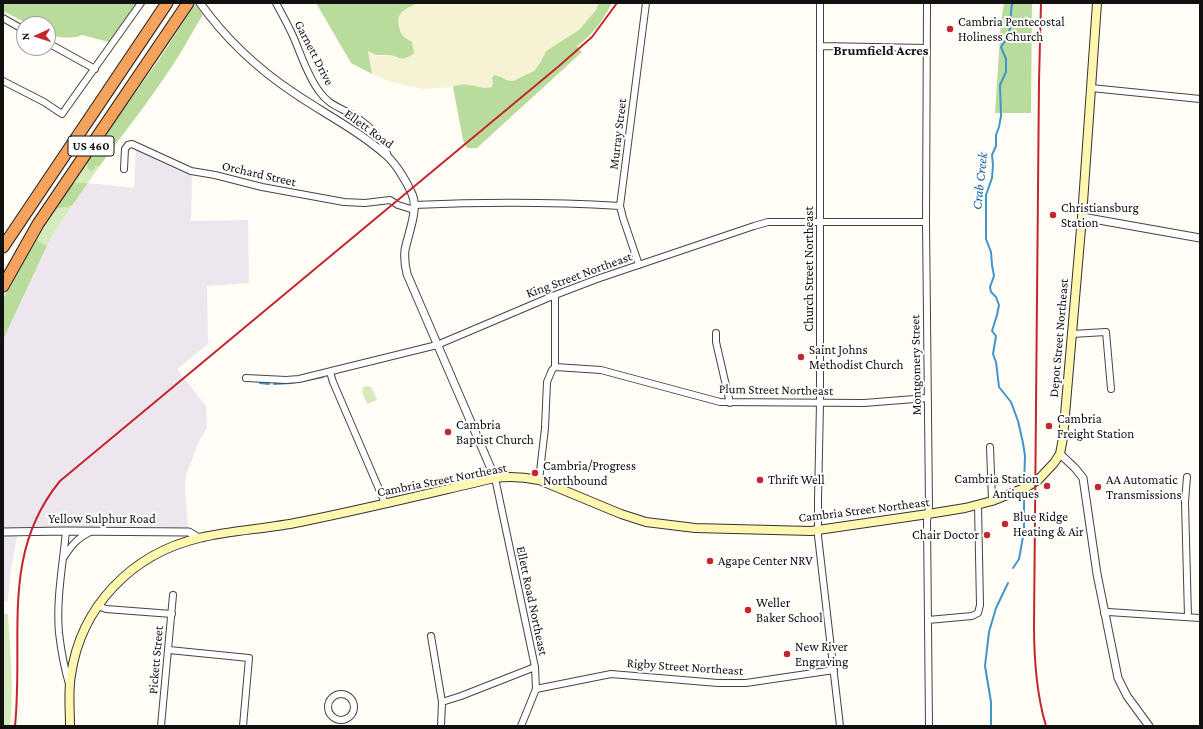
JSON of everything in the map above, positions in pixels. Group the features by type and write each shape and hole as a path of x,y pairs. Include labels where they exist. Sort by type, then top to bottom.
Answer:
{"highway":[{"name":"US 460","path":"3,247 167,3"},
{"name":"US 460","path":"3,286 38,224 187,6"}],"main road":[{"name":"Depot Street Northeast","path":"1060,454 1063,438 1082,217 1097,3"},
{"name":"Cambria Street Northeast","path":"70,726 70,686 73,664 79,641 98,606 116,584 141,563 171,547 199,538 283,525 495,478 517,477 539,480 621,514 651,523 695,528 818,530 928,514 992,501 1035,483 1054,463 1060,454"}],"street":[{"path":"3,81 44,102 62,114 141,3"},
{"name":"Ellett Road","path":"200,3 241,51 263,70 293,93 354,131 388,156 396,166 413,195 414,208"},
{"name":"Garnett Drive","path":"276,3 318,91 333,106 356,117 377,134 384,145 388,156"},
{"name":"Murray Street","path":"639,265 620,206 646,3"},
{"name":"Church Street Northeast","path":"820,3 820,403 818,530 819,551 840,726"},
{"name":"Montgomery Street","path":"927,3 926,222 929,726"},
{"path":"3,18 16,25"},
{"path":"820,46 927,48"},
{"path":"56,47 95,69"},
{"path":"1091,88 1200,99"},
{"name":"Orchard Street","path":"124,169 125,149 128,145 132,144 191,171 323,199 358,203 390,200 398,205 414,208 518,203 569,203 620,206"},
{"path":"414,208 405,251 407,274 495,478"},
{"path":"1082,217 1200,238"},
{"name":"King Street Northeast","path":"246,378 286,380 299,379 437,345 555,295 768,222 926,222"},
{"path":"539,480 546,428 547,382 552,370 556,367 555,295"},
{"path":"716,332 716,342 730,403"},
{"path":"1072,334 1106,332 1111,389"},
{"name":"Plum Street Northeast","path":"556,367 601,370 709,400 730,403 864,402 927,398"},
{"path":"330,372 385,503"},
{"path":"990,447 992,501"},
{"path":"1060,454 1083,478 1097,574 1118,678 1127,696 1149,726"},
{"path":"1187,477 1185,502 1188,617"},
{"name":"Ellett Road Northeast","path":"495,478 534,667 536,689 521,726"},
{"path":"928,620 972,616 978,613 980,605 978,505"},
{"path":"66,531 59,604 59,631 62,658 70,686"},
{"path":"63,558 71,546 79,538 92,531"},
{"name":"Yellow Sulphur Road","path":"3,532 189,532 199,538"},
{"name":"Pickett Street","path":"161,726 173,595"},
{"path":"98,606 106,609 172,614"},
{"path":"1104,613 1108,612 1200,618"},
{"path":"431,636 442,702 441,726"},
{"path":"169,650 249,658 243,726"},
{"path":"442,702 462,696 534,667"},
{"name":"Rigby Street Northeast","path":"536,689 611,674 718,683 746,683 834,670"},
{"path":"336,695 346,695 353,702 353,713 350,717 339,723 330,715 328,704 336,695"}],"shaded area":[{"path":"418,3 599,3 596,10 579,30 546,51 534,71 513,81 506,80 501,77 493,83 492,88 486,89 463,84 453,87 422,89 385,80 372,74 368,51 379,56 388,55 397,58 404,38 398,22 400,14"},
{"path":"136,149 173,168 192,175 191,221 248,220 249,283 207,286 208,344 177,369 206,406 207,428 199,441 186,475 185,488 188,529 151,526 19,528 11,568 8,601 3,602 3,340 52,236 88,183 134,188"}],"green space":[{"path":"3,3 137,3 109,42 82,35 70,37 56,36 56,16 16,16 16,18 3,11"},
{"path":"316,3 418,3 403,11 399,16 401,32 404,37 412,42 414,53 406,58 400,58 391,55 377,55 368,51 372,74 351,63"},
{"path":"599,3 612,3 597,27 577,46 582,52 477,148 467,148 463,140 453,87 463,84 487,88 492,87 492,78 494,75 513,81 534,71 546,51 579,30 596,10"},
{"path":"1004,3 1032,3 1031,113 995,113 1001,21"},
{"path":"195,4 203,15 176,60 150,99 99,167 95,166 94,170 91,171 87,167 88,159 102,151 104,148 105,135 158,61"},
{"path":"105,135 105,148 95,166 99,167 88,183 73,183"},
{"path":"73,183 88,183 72,206 55,209"},
{"path":"72,206 47,246 35,239 55,209"},
{"path":"35,239 47,246 3,340 3,299"},
{"path":"368,386 372,388 377,400 367,404 362,392 363,387"},
{"path":"3,614 8,614 11,656 12,684 10,726 3,726"}],"waterway":[{"name":"Crab Creek","path":"1012,3 1008,35 1001,47 1006,59 1006,72 1000,85 1001,116 996,135 996,146 992,155 992,178 986,195 986,239 991,252 994,276 990,287 991,292 996,297 999,305 992,331 996,336 993,354 996,362 999,387 1011,402 1018,421 1025,456 1024,486"},
{"path":"274,384 291,383 323,377"},
{"path":"260,383 269,384"},
{"name":"Crab Creek","path":"1013,568 1019,559 1024,531 1024,491"},
{"name":"Crab Creek","path":"991,726 991,702 985,666 989,632 996,608 1008,583"}],"railway":[{"path":"15,726 17,693 18,597 22,567 29,537 41,509 60,481 559,66 592,37 617,3"},
{"path":"1041,3 1034,650 1036,676 1046,726"}],"place":[{"name":"Cambria Pentecostal Holiness Church","path":"950,29"},
{"name":"Christiansburg Station","path":"1053,215"},
{"name":"Saint Johns Methodist Church","path":"801,357"},
{"name":"Cambria Freight Station","path":"1049,426"},
{"name":"Cambria Baptist Church","path":"448,432"},
{"name":"Cambria/Progress Northbound","path":"535,473"},
{"name":"Thrift Well","path":"760,480"},
{"name":"Cambria Station Antiques","path":"1047,486"},
{"name":"AA Automatic Transmissions","path":"1098,487"},
{"name":"Blue Ridge Heating & Air","path":"1005,524"},
{"name":"Chair Doctor","path":"987,535"},
{"name":"Agape Center NRV","path":"710,561"},
{"name":"Weller Baker School","path":"748,610"},
{"name":"New River Engraving","path":"787,654"}],"district":[{"name":"Brumfield Acres","path":"881,51"}]}
